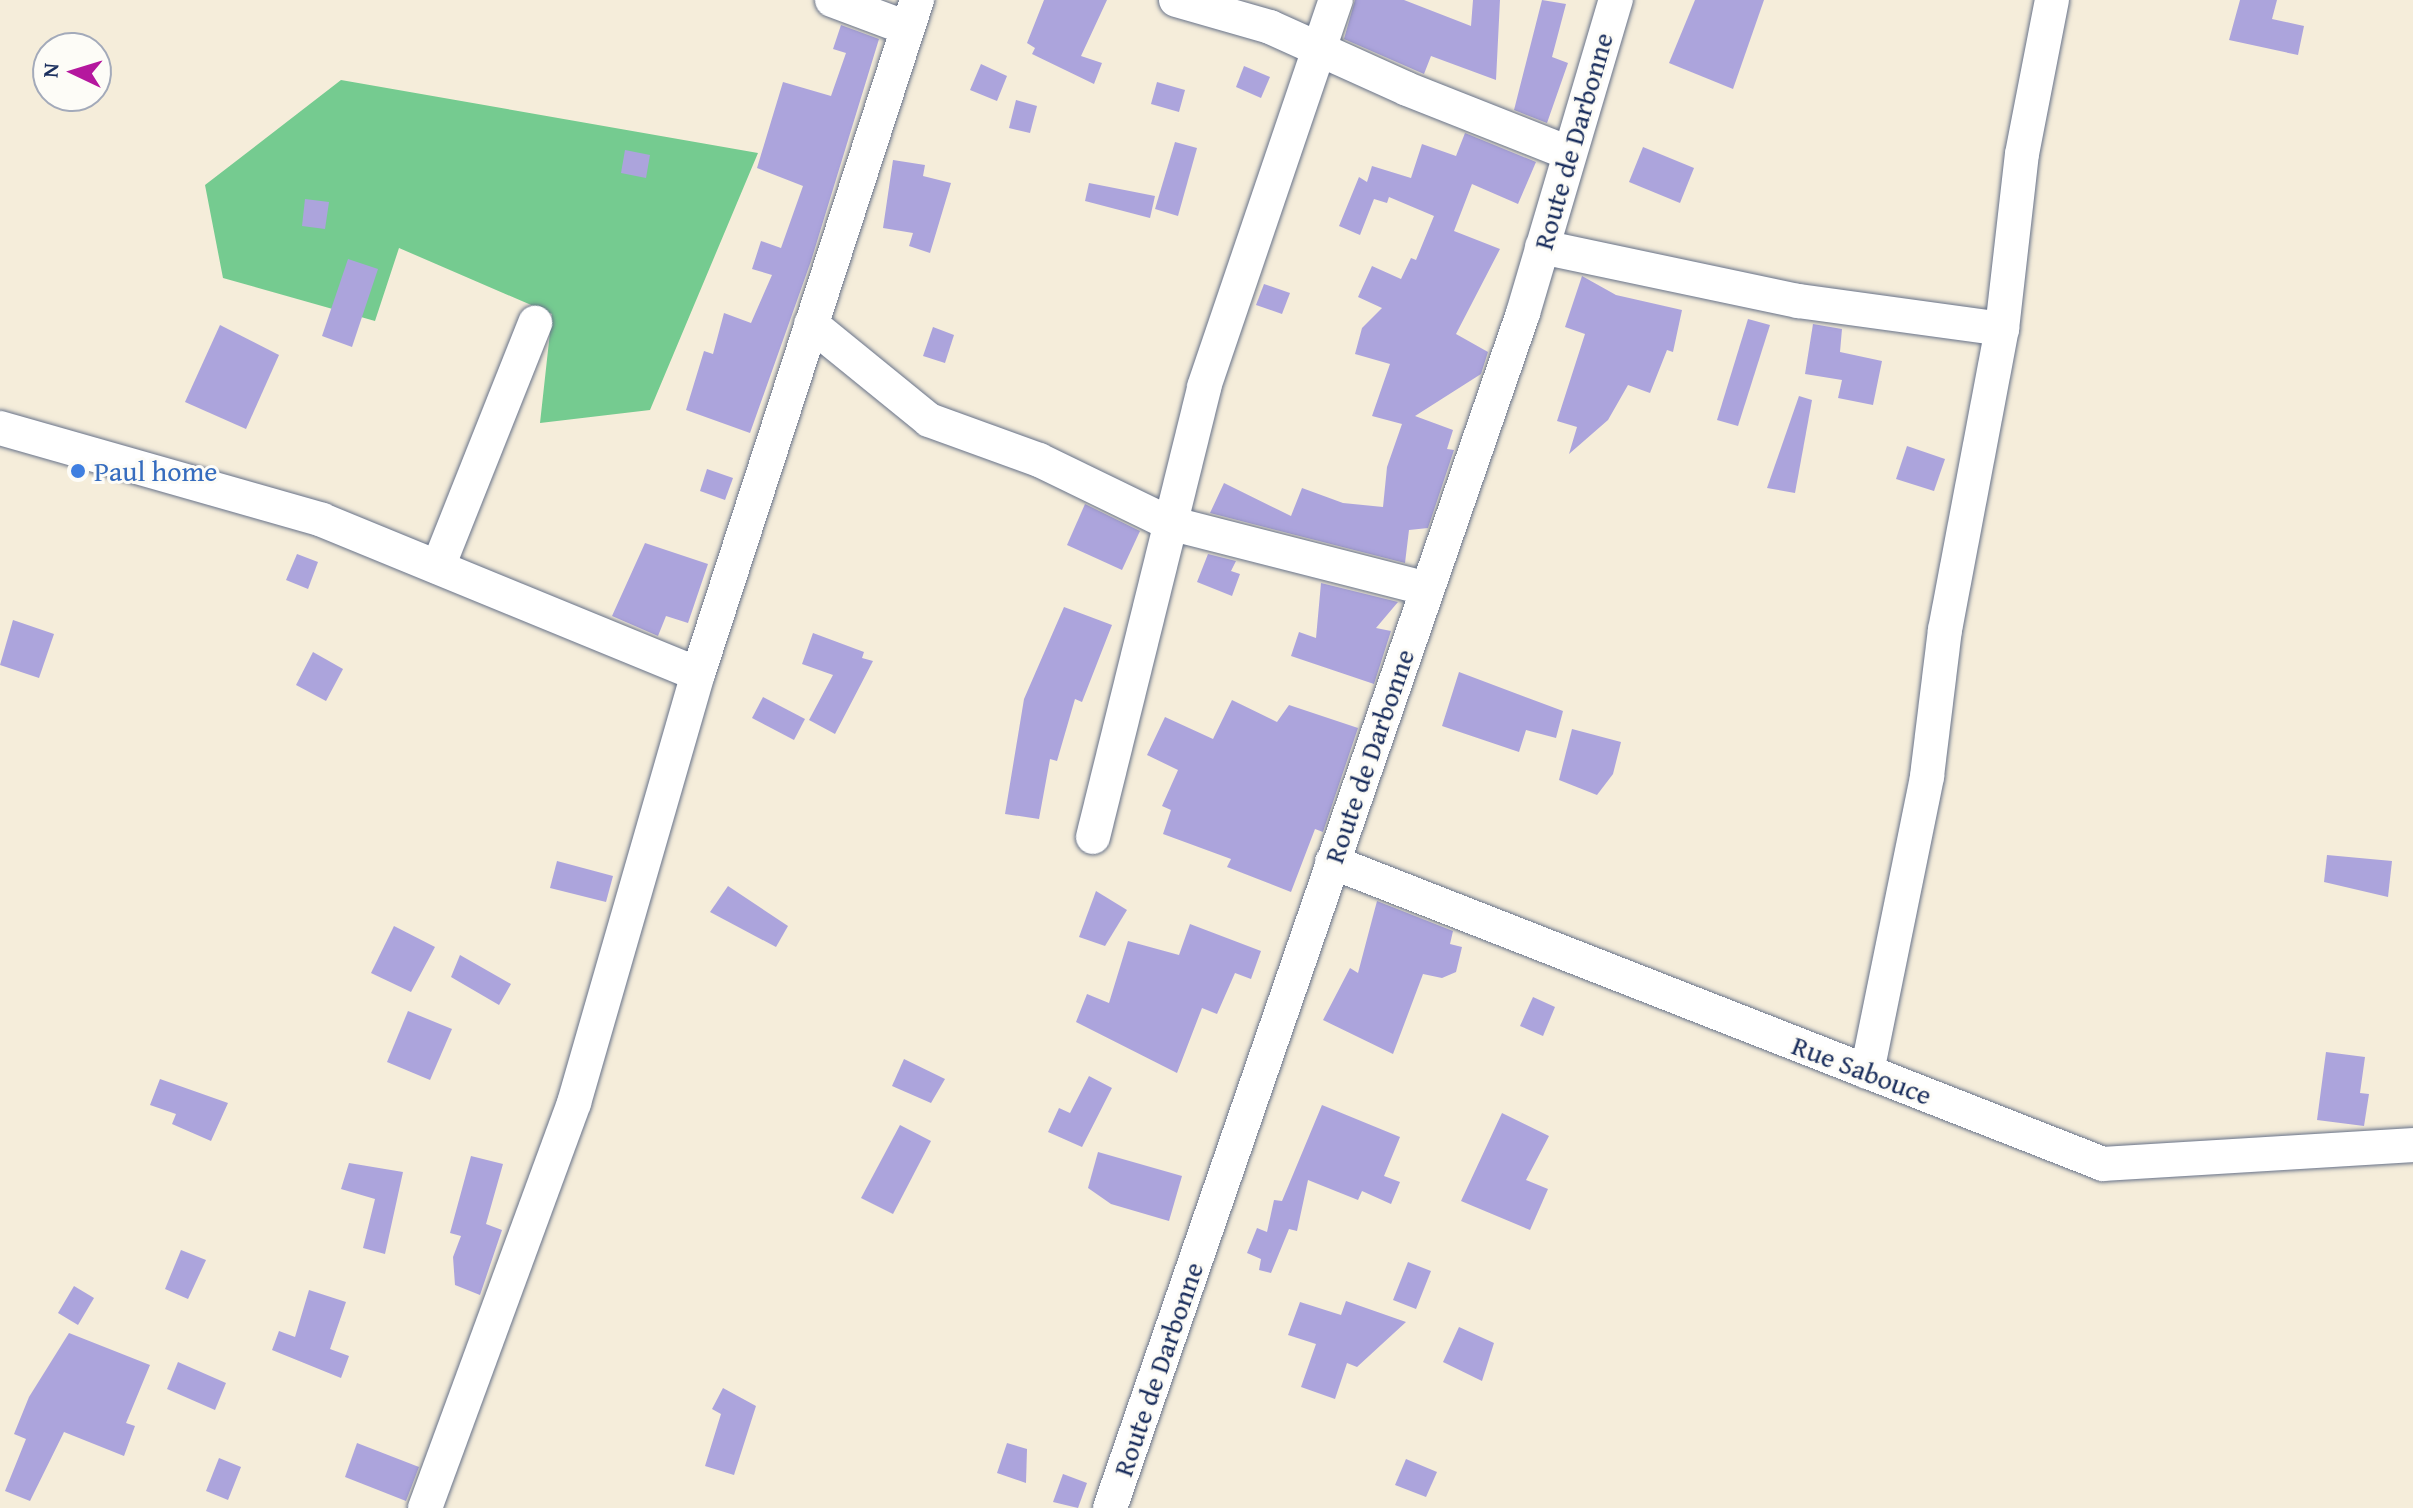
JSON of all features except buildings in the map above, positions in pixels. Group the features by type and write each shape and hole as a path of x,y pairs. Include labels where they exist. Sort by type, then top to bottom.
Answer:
{"street":[{"path":"425,1508 574,1103 698,674 912,14 832,0"},
{"path":"1176,0 1270,27 1569,153"},
{"path":"1093,837 1204,387 1336,0"},
{"name":"Route de Darbonne","path":"1110,1508 1542,247 1616,0"},
{"path":"1867,1072 1927,776 1945,630 2002,329 2022,154 2052,0"},
{"path":"1542,247 1798,301 2002,329"},
{"path":"438,567 535,323"},
{"path":"811,324 929,420 1039,460 1169,523 1427,589"},
{"path":"0,428 322,520 698,674"},
{"name":"Rue Sabouce","path":"1332,862 2103,1164 2413,1145"}],"green space":[{"path":"341,80 758,153 650,410 540,423 552,314 399,248 375,321 223,278 205,185"}],"place":[{"name":"Paul home","path":"78,471"}]}
